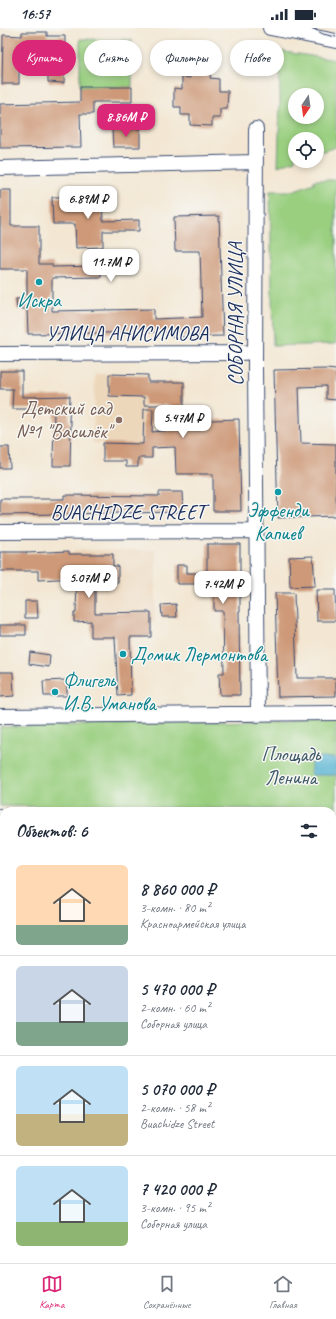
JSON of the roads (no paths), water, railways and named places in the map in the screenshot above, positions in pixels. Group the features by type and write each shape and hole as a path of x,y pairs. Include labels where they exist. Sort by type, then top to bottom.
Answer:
{"street":[{"path":"270,28 336,41"},
{"path":"305,28 318,38"},
{"name":"СОБОРНАЯ УЛИЦА","path":"256,129 255,352 258,715"},
{"path":"0,168 256,162"},
{"name":"УЛИЦА АНИСИМОВА","path":"0,354 255,352"},
{"name":"BUACHIDZE STREET","path":"0,532 256,531"},
{"path":"0,716 258,715 336,713"}],"water":[{"path":"311,757 336,758 336,775 311,775"}],"tram line":[{"path":"312,28 323,34 336,37"}],"place":[{"name":"Искра","path":"39,282"},
{"name":"Детский сад №1 \"Василёк\"","path":"119,420"},
{"name":"Эффенди Капиев","path":"278,492"},
{"name":"Домик Лермонтова","path":"123,654"},
{"name":"Флигель И.В. Уманова","path":"55,692"}],"park label":[{"name":"Площадь Ленина","path":"291,766"}]}
